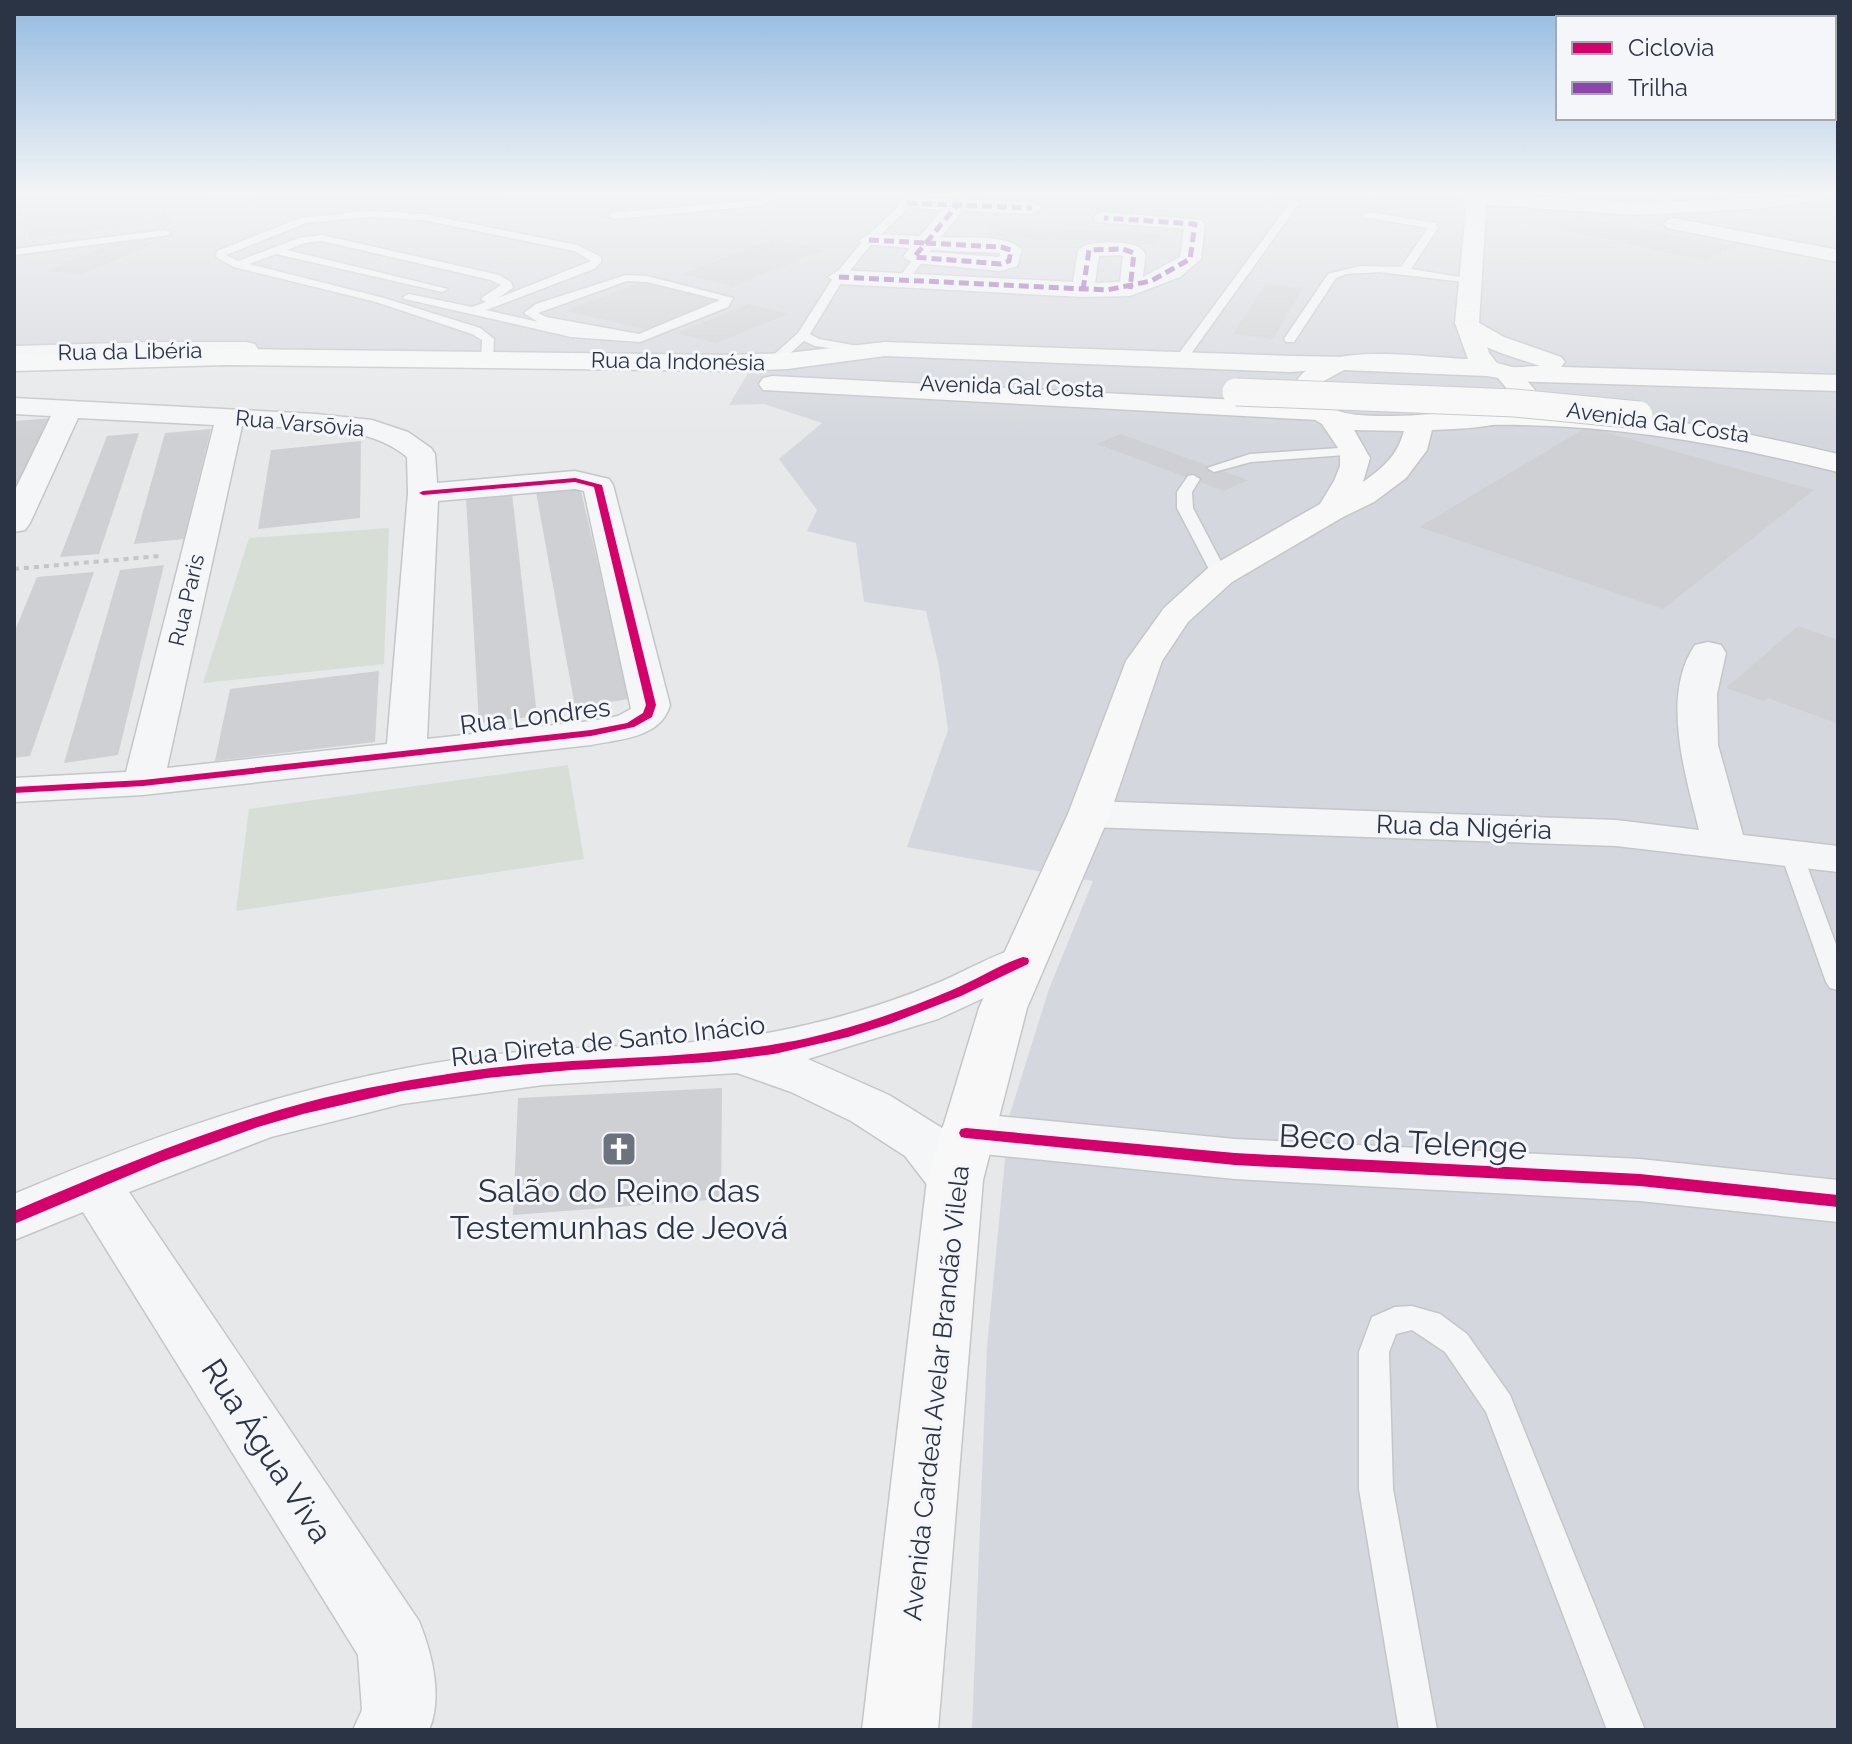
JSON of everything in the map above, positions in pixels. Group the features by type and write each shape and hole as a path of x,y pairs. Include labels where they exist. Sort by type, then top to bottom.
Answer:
{"main road":[{"path":"1472,276 1467,323 1477,355 1522,390 1521,401 1513,409 1486,417"},
{"path":"1467,323 1481,334 1516,351 1558,364 1629,376 1838,383"},
{"name":"Rua da Indonésia","path":"1325,415 1305,392 1306,385 1319,372 1344,362 1389,355 1467,323"},
{"name":"Rua da Indonésia","path":"14,363 226,357 773,362 860,350 1344,362 1629,376"},
{"path":"773,362 1230,383 1600,387 1838,396"},
{"name":"Rua da Indonésia","path":"14,381 280,375 750,383"},
{"name":"Avenida Gal Costa","path":"750,383 1325,415 1371,422 1549,415 1633,421 1741,440 1838,463"},
{"name":"Avenida Gal Costa","path":"750,383 1230,383 1639,415 1838,455"},
{"path":"1325,415 1354,451 1356,460 1354,471 1332,510"},
{"name":"Avenida Cardeal Avelar Brandão Vilela","path":"900,1730 960,1157 1003,1008 1089,814 1144,661 1176,615 1220,575 1332,510 1363,496 1396,472 1419,438 1420,421"}],"street":[{"path":"1083,290 1085,276"},
{"path":"1130,289 1131,276"},
{"path":"839,277 1083,290 1130,289 1163,276"},
{"name":"Rua da Libéria","path":"14,354 246,349"},
{"name":"Rua Varsōvia","path":"14,406 316,422 389,433 409,442 421,454 423,493 406,754"},
{"path":"14,523 69,408"},
{"name":"Rua Paris","path":"143,783 230,417"},
{"name":"Rua Londres","path":"14,790 143,783 591,733 630,725 648,715 651,705 598,485 575,480 423,493"},
{"path":"1708,653 1698,694 1698,745 1724,844"},
{"name":"Rua da Nigéria","path":"1089,814 1616,833 1838,859"},
{"name":"Rua Direta de Santo Inácio","path":"14,1218 94,1183 308,1108 399,1087 515,1070 739,1055 817,1039 980,985 1023,961"},
{"name":"Rua Direta de Santo Inácio","path":"739,1055 809,1079 870,1108 924,1142 960,1157"},
{"name":"Beco da Telenge","path":"960,1157 1235,1159 1640,1180 1838,1201"},
{"name":"Rua Água Viva","path":"94,1183 393,1646 399,1712 391,1730"}],"lane":[{"path":"284,276 380,300 481,334 488,339 487,360"},
{"path":"387,276 454,292"},
{"path":"485,304 507,284 492,276"},
{"path":"380,300 410,297 485,304 563,276"},
{"path":"903,280 905,276"},
{"path":"1181,359 1241,276"},
{"path":"1290,339 1332,276"},
{"path":"1436,276 1472,280"},
{"path":"773,362 803,335 839,277"},
{"path":"469,296 571,333 640,338 724,305 727,298 647,279 626,278 540,306 530,313 543,320 640,338"},
{"path":"803,335 815,342 860,350"},
{"path":"1214,468 1250,458 1354,451"},
{"path":"1193,479 1183,497 1185,508 1220,575"},
{"path":"1791,852 1830,940 1838,982"},
{"path":"1418,1730 1376,1489 1375,1443 1374,1352 1383,1326 1395,1319 1412,1318 1429,1323 1456,1343 1499,1405 1626,1730"}],"path":[{"path":"14,569 196,553"}],"shaded area":[{"path":"14,276 1838,276 1838,1730 972,1730 987,1347 1009,1117 1049,989 1093,881 907,847 948,730 939,667 926,611 864,602 856,543 807,531 817,510 779,459 822,423 764,404 729,405 749,371 478,356 14,361"},
{"path":"389,528 384,664 203,683 249,538"},
{"path":"568,765 584,859 236,911 249,809"}],"building":[{"path":"692,276 757,276 733,286"},
{"path":"643,281 719,299 645,329 566,311"},
{"path":"1266,284 1303,288 1273,339 1233,334"},
{"path":"749,304 788,314 716,343 676,333"},
{"path":"53,418 14,492 14,421"},
{"path":"1587,427 1814,490 1663,609 1419,527"},
{"path":"211,429 184,539 134,544 165,433"},
{"path":"139,433 99,554 60,557 107,436"},
{"path":"1120,434 1248,480 1224,491 1097,444"},
{"path":"361,441 360,518 258,529 271,450"},
{"path":"580,487 630,699 575,707 536,492"},
{"path":"512,493 537,716 479,723 466,497"},
{"path":"164,565 118,755 64,763 120,570"},
{"path":"94,572 30,756 14,758 14,633 37,577"},
{"path":"1798,626 1838,640 1838,724 1768,698 1764,701 1726,688"},
{"path":"379,671 375,742 215,761 230,689"},
{"name":"Salão do Reino das Testemunhas de Jeová","path":"722,1088 721,1199 513,1215 518,1098"}],"marked path":[{"path":"1083,290 1085,276"},
{"path":"1130,289 1131,276"},
{"path":"839,277 1107,290 1162,276"}],"cycle path":[{"path":"14,790 143,783 591,733 630,725 648,715 651,705 598,485 575,480 423,493"},
{"path":"14,1218 204,1140 352,1096 487,1073 710,1058 811,1042 921,1008 1023,961"},
{"path":"966,1133 1235,1159 1640,1180 1838,1201"}],"place":[{"name":"Salão do Reino das Testemunhas de Jeová","path":"619,1149"}]}
